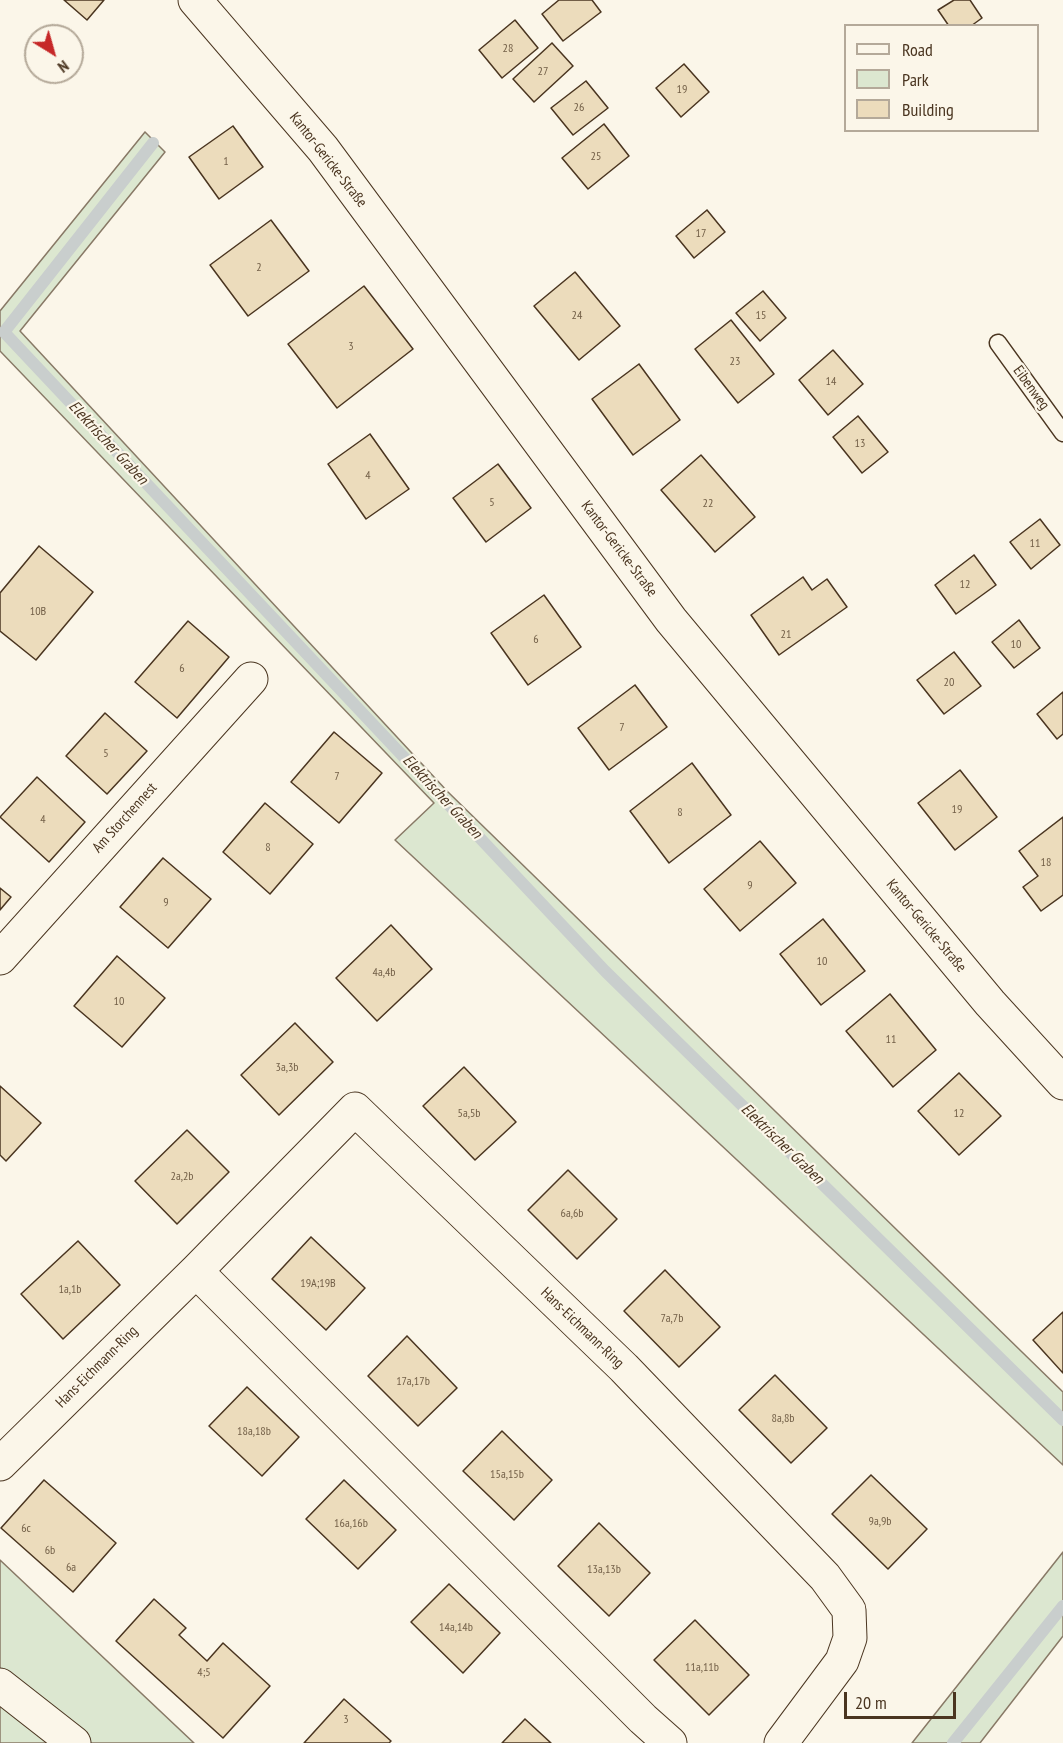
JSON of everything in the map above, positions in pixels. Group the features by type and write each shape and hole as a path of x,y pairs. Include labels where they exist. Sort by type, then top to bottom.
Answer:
{"street":[{"name":"Kantor-Gericke-Straße","path":"195,0 323,149 671,620 982,994 1063,1083"},
{"name":"Am Storchennest","path":"0,958 251,679"},
{"name":"Hans-Eichmann-Ring","path":"0,1464 355,1109 624,1368 825,1577 849,1610 850,1638 842,1661 781,1743"},
{"path":"195,1271 643,1719 670,1743"},
{"path":"0,1684 74,1743"}],"lane":[{"name":"Eibenweg","path":"998,343 1063,433"}],"green space":[{"path":"145,132 165,152 20,331 448,792 1063,1392 1063,1465 395,840 434,803 0,351 0,311"},
{"path":"1063,1552 1063,1636 980,1743 912,1743"},
{"path":"0,1560 194,1743 0,1743"}],"building":[{"path":"64,0 104,0 87,20"},
{"path":"559,0 592,0 601,12 563,41 542,14"},
{"path":"954,0 970,0 982,18 974,24 948,24 938,10"},
{"path":"515,20 538,48 502,78 479,50"},
{"path":"552,43 573,66 534,102 513,79"},
{"path":"684,64 709,92 681,117 656,88"},
{"path":"586,81 608,108 573,135 551,108"},
{"path":"604,124 629,156 588,189 562,158"},
{"path":"233,126 263,167 219,199 189,157"},
{"path":"707,210 725,232 694,258 676,236"},
{"path":"271,220 309,271 248,316 210,265"},
{"path":"575,272 620,326 579,360 534,306"},
{"path":"364,286 413,349 337,408 288,344"},
{"path":"763,291 786,318 760,341 736,313"},
{"path":"731,320 774,374 738,403 695,349"},
{"path":"833,350 863,384 828,415 799,380"},
{"path":"639,364 680,420 633,455 592,399"},
{"path":"858,416 888,452 862,473 833,437"},
{"path":"370,434 409,489 366,519 328,464"},
{"path":"701,455 755,517 715,552 661,490"},
{"path":"498,464 531,508 486,542 453,498"},
{"path":"1040,519 1060,545 1031,569 1010,542"},
{"path":"39,546 93,592 36,660 0,631 0,593"},
{"path":"974,555 996,585 956,614 935,585"},
{"path":"803,577 812,590 827,579 847,607 779,655 751,615"},
{"path":"544,595 581,647 528,685 491,633"},
{"path":"1019,620 1040,648 1014,668 992,642"},
{"path":"188,621 229,657 177,718 135,682"},
{"path":"954,652 981,686 944,714 917,680"},
{"path":"635,685 667,727 609,770 578,728"},
{"path":"1063,692 1063,734 1057,739 1037,714"},
{"path":"105,713 147,751 107,794 66,756"},
{"path":"334,732 382,773 339,823 291,782"},
{"path":"692,763 731,815 669,863 630,811"},
{"path":"960,770 997,817 955,850 918,803"},
{"path":"37,777 85,822 49,862 0,817"},
{"path":"265,803 313,844 270,894 223,852"},
{"path":"1063,817 1063,895 1041,911 1023,887 1038,876 1019,851"},
{"path":"760,841 796,883 740,931 704,889"},
{"path":"163,858 211,899 168,948 120,907"},
{"path":"0,888 11,897 0,910"},
{"path":"823,919 865,971 821,1005 780,954"},
{"path":"391,925 432,969 377,1021 336,978"},
{"path":"117,956 165,998 122,1047 74,1006"},
{"path":"890,994 936,1050 893,1087 846,1031"},
{"path":"295,1023 333,1062 279,1115 241,1075"},
{"path":"464,1067 516,1122 475,1160 423,1106"},
{"path":"959,1073 1001,1116 959,1155 918,1111"},
{"path":"0,1086 41,1123 6,1161 0,1155"},
{"path":"187,1130 229,1172 177,1224 135,1181"},
{"path":"568,1170 617,1219 577,1259 528,1210"},
{"path":"311,1237 365,1288 326,1330 272,1279"},
{"path":"78,1241 120,1285 63,1339 21,1294"},
{"path":"665,1270 720,1327 679,1367 624,1311"},
{"path":"1063,1312 1063,1373 1033,1340"},
{"path":"407,1336 457,1388 418,1426 368,1376"},
{"path":"775,1375 827,1428 791,1463 739,1410"},
{"path":"247,1387 299,1437 262,1476 209,1426"},
{"path":"502,1431 552,1480 514,1520 463,1471"},
{"path":"871,1475 927,1529 888,1569 832,1514"},
{"path":"44,1480 116,1543 73,1592 1,1528"},
{"path":"344,1480 396,1530 358,1569 306,1519"},
{"path":"599,1523 650,1573 609,1616 558,1566"},
{"path":"449,1584 500,1633 463,1673 411,1622"},
{"path":"154,1599 186,1628 179,1635 207,1661 223,1643 270,1686 223,1738 116,1641"},
{"path":"695,1620 749,1675 709,1715 654,1660"},
{"path":"344,1699 391,1741 389,1743 304,1743"},
{"path":"525,1719 551,1743 502,1743"}],"waterway":[{"name":"Elektrischer Graben","path":"153,143 4,332 605,971 1063,1420"},
{"name":"Elektrischer Graben","path":"953,1743 1063,1606"}]}
